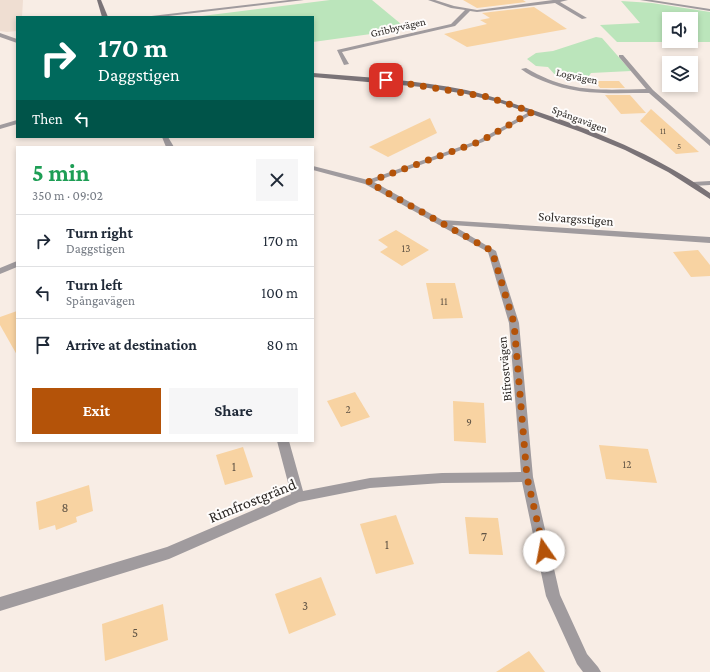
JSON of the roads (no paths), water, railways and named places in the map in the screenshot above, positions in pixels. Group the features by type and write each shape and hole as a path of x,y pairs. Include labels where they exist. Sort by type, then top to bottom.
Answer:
{"street":[{"path":"99,0 105,16"},
{"path":"155,16 302,0"},
{"name":"Gribbyvägen","path":"430,0 477,11 554,0 566,0"},
{"path":"554,0 584,18"},
{"path":"642,0 710,10"},
{"name":"Gribbyvägen","path":"346,64 340,51 453,25 469,9"},
{"path":"0,35 16,40"},
{"path":"621,56 651,91 710,144"},
{"name":"Logvägen","path":"524,69 534,76 557,84 594,92 651,91"},
{"name":"Spångavägen","path":"314,75 386,80 488,97 602,137 643,155 693,184 710,197"},
{"path":"368,182 481,141 532,112"},
{"path":"0,127 16,122"},
{"name":"Bifrostvägen","path":"314,168 368,182 492,251 514,323 527,477 553,596 582,659 593,672"},
{"path":"693,184 710,183"},
{"name":"Solvargsstigen","path":"440,222 710,240"},
{"path":"0,271 16,264"},
{"path":"283,442 298,497"},
{"name":"Rimfrostgränd","path":"0,604 169,553 298,497 370,483 442,478 527,477"}]}
